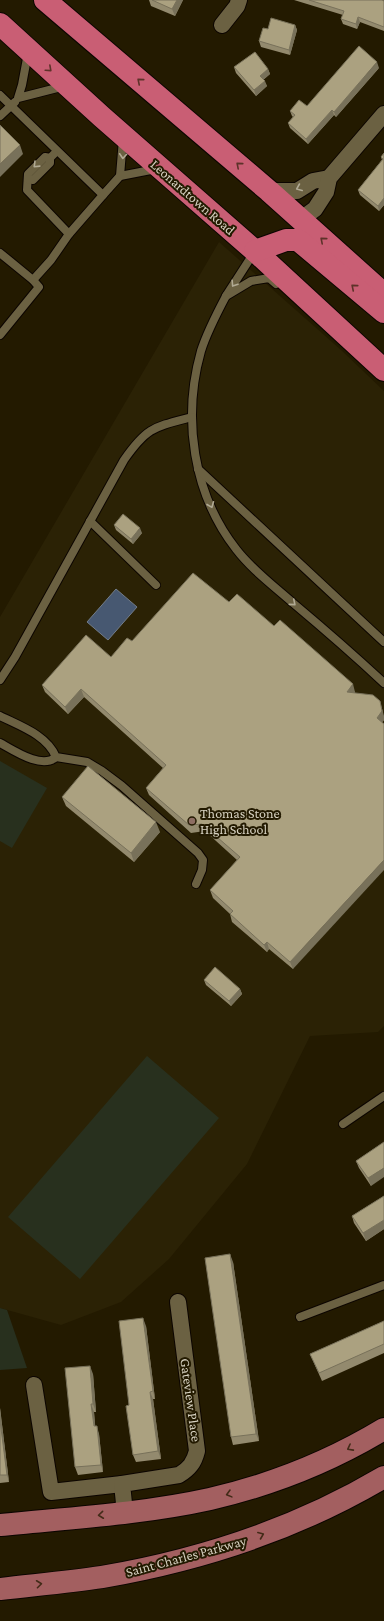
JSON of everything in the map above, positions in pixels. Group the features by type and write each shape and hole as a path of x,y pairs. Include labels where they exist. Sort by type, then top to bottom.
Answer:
{"highway":[{"path":"45,0 269,191 384,294"},
{"name":"Leonardtown Road","path":"0,24 123,136 255,251 380,366"},
{"path":"167,174 210,196 244,227 260,234 300,220"},
{"path":"255,251 290,238 298,240 384,312"}],"main road":[{"path":"0,1525 125,1513 210,1499 274,1481 347,1449 384,1429"},
{"name":"Saint Charles Parkway","path":"0,1589 102,1577 219,1550 294,1522 359,1492 384,1477"}],"street":[{"path":"222,25 237,6 239,0"},
{"path":"300,220 315,209 326,192 329,178 384,114"},
{"path":"269,191 297,191 313,181 329,178"},
{"name":"Gateview Place","path":"122,1484 179,1475 187,1470 196,1458 198,1451 178,1302"},
{"path":"34,1386 51,1492 122,1484 125,1513"}],"lane":[{"path":"0,116 18,98 29,51"},
{"path":"18,98 68,86"},
{"path":"0,95 103,195"},
{"path":"33,280 52,260 69,234 120,176 123,136"},
{"path":"57,151 50,158 45,157 28,174 27,190 69,234"},
{"path":"120,176 167,174"},
{"path":"255,251 226,296 212,324 202,349 192,394 192,417 197,468 218,522 236,550 258,573 349,650 384,684"},
{"path":"0,253 33,280 39,287 0,335"},
{"path":"226,296 250,281 269,278 281,289"},
{"path":"323,326 353,352 380,366"},
{"path":"0,680 15,657 124,460 137,442 154,428 192,417"},
{"path":"197,468 384,642"},
{"path":"90,521 156,585"},
{"path":"0,716 46,741 56,757"},
{"path":"0,743 32,759 46,761 56,757 86,762 102,771 122,786 198,853 203,860 203,865 196,884"},
{"path":"343,1124 384,1096"},
{"path":"300,1317 384,1285"}],"shaded area":[{"name":"Thomas Stone High School","path":"219,242 341,350 384,391 384,1026 378,1032 310,1036 247,1164 169,1259 121,1302 61,1325 0,1308 0,617"}],"green space":[{"path":"0,761 47,788 12,848 0,841"},
{"path":"147,1056 219,1118 80,1279 8,1217"},
{"path":"0,1308 7,1310 27,1368 0,1370"}],"water":[{"path":"116,589 137,607 108,640 87,622"}],"building":[{"path":"152,0 177,0 172,9"},
{"path":"309,0 382,0 384,1 384,27 358,17 356,24 341,19 344,11"},
{"path":"271,18 295,25 289,50 259,41 263,28 268,29"},
{"path":"359,46 377,62 334,112 332,110 306,139 288,123 295,115 290,111 299,100 307,106"},
{"path":"255,52 268,69 260,76 265,81 254,90 234,67"},
{"path":"0,125 20,145 0,164"},
{"path":"384,153 384,198 378,206 358,190 383,159 381,157"},
{"path":"123,514 140,528 131,539 114,525"},
{"path":"193,573 229,602 237,594 274,626 280,620 353,684 347,692 373,695 380,701 382,711 377,718 384,724 384,860 290,962 267,942 264,945 230,914 233,911 210,890 240,857 202,824 189,825 146,788 166,765 81,689 65,707 42,685 86,635 111,657 127,638 132,641"},
{"path":"88,766 156,822 131,853 62,797"},
{"path":"215,967 240,989 229,1001 204,980"},
{"path":"384,1142 384,1168 368,1178 356,1161"},
{"path":"384,1196 384,1220 363,1233 352,1216"},
{"path":"230,1254 256,1434 231,1437 205,1258"},
{"path":"143,1318 153,1391 150,1392 158,1451 133,1455 126,1406 129,1405 119,1321"},
{"path":"384,1321 384,1344 319,1373 310,1354"},
{"path":"90,1366 93,1404 91,1404 94,1426 97,1426 101,1465 75,1467 65,1368"},
{"path":"0,1421 7,1475 0,1475"}],"place":[{"name":"Thomas Stone High School","path":"192,821"}]}
